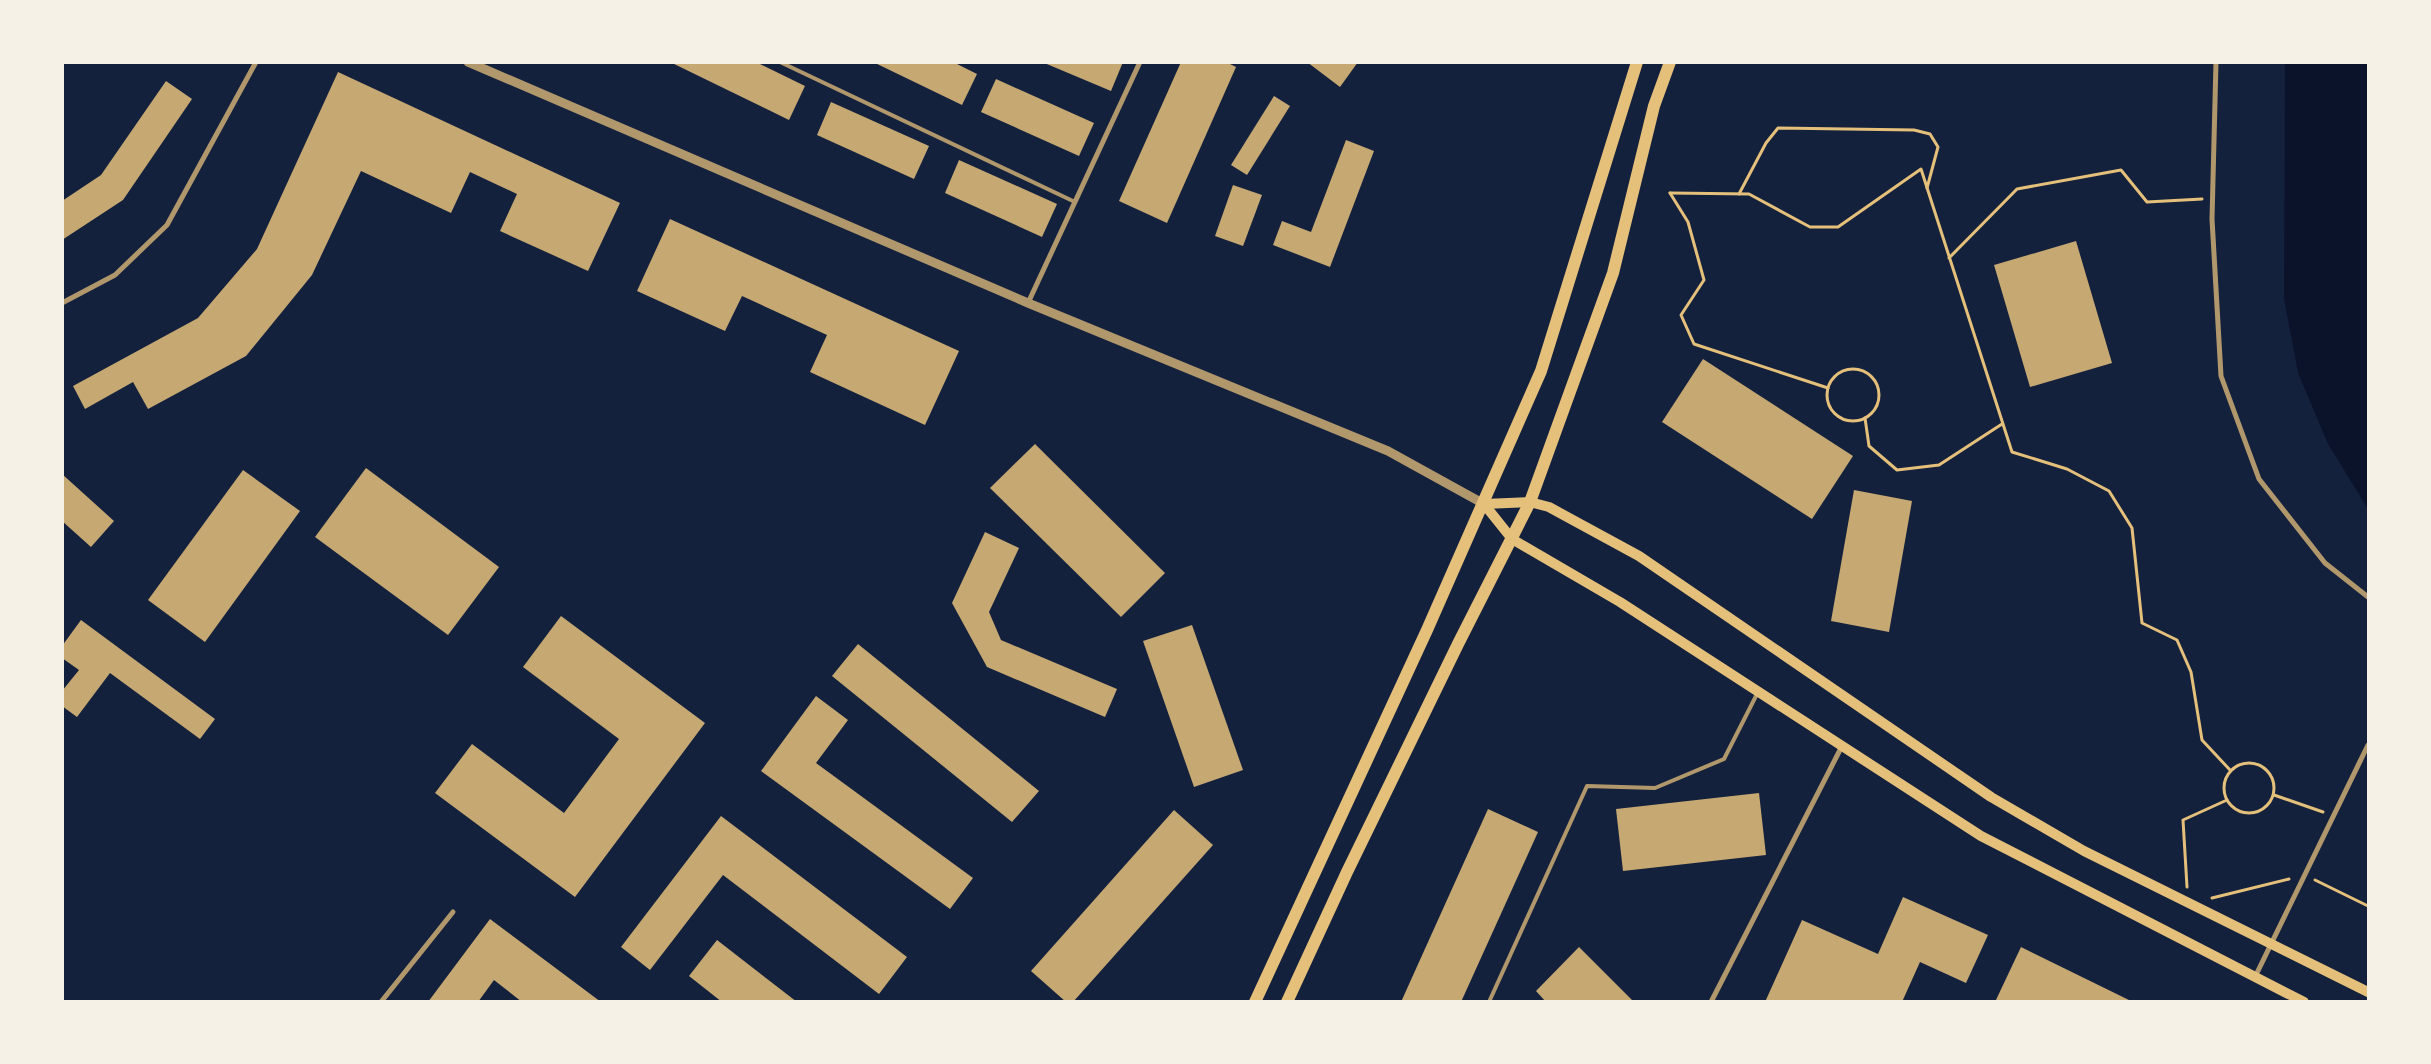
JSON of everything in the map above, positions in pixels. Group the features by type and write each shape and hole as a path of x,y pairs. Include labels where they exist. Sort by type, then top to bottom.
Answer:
{"main road":[{"path":"1254,1002 1484,504 1541,371 1637,62"},
{"path":"1287,1002 1441,679 1530,502 1613,273 1654,106 1670,62"},
{"path":"1484,504 1530,502 1549,507 1639,556 1991,798 2084,851 2368,992"},
{"path":"1484,504 1512,539 1620,602 1982,836 2304,1002"}],"street":[{"path":"62,303 115,275 167,225 256,62"},
{"path":"468,62 1028,303 1388,451 1484,504"},
{"path":"1028,303 1140,62"},
{"path":"2216,62 2212,219 2221,376 2258,479 2324,564 2368,597"},
{"path":"1711,1002 1842,745"},
{"path":"2255,977 2368,746"},
{"path":"381,1002 453,912"}],"lane":[{"path":"780,62 1075,202"},
{"path":"1490,1002 1587,786 1655,788 1724,759 1758,692"}],"path":[{"path":"1739,194 1766,143 1778,128 1914,130 1930,134 1938,147 1927,188"},
{"path":"1828,388 1694,344 1681,315 1704,280 1688,222 1670,193 1749,194 1810,227 1838,226 1921,169 2012,452 2067,469 2109,491 2132,528 2142,623 2177,640 2191,672 2202,740 2230,770"},
{"path":"1949,258 2017,189 2121,170 2147,202 2213,198"},
{"path":"1845,370 1861,370 1874,380 1879,396 1872,412 1865,418 1848,420 1840,417 1829,404 1828,388 1837,374 1845,370"},
{"path":"1865,418 1869,446 1897,470 1939,465 2002,424"},
{"path":"2245,762 2262,765 2273,778 2274,795 2264,809 2248,813 2239,811 2227,800 2224,784 2230,770 2245,762"},
{"path":"2274,795 2334,816"},
{"path":"2227,800 2182,820 2189,904 2305,875 2363,906 2368,906"}],"water":[{"path":"2285,63 2368,63 2368,509 2328,444 2298,373 2284,299"}],"building":[{"path":"670,62 756,62 805,86 789,120"},
{"path":"873,62 953,62 977,74 962,105"},
{"path":"1042,62 1123,62 1111,91"},
{"path":"1181,62 1226,62 1236,67 1167,223 1119,201"},
{"path":"1307,62 1358,62 1340,87"},
{"path":"338,72 620,203 588,271 500,231 517,194 470,172 451,213 361,171 312,275 246,356 148,409 133,382 85,409 73,386 198,318 257,249"},
{"path":"996,79 1094,123 1079,156 981,112"},
{"path":"166,81 192,99 123,200 62,240 62,201 101,175"},
{"path":"1274,96 1290,106 1247,175 1231,165"},
{"path":"831,102 929,146 914,179 817,135"},
{"path":"1346,140 1374,151 1330,267 1273,245 1282,221 1311,232"},
{"path":"959,160 1057,204 1042,237 945,193"},
{"path":"1233,185 1262,195 1243,246 1215,236"},
{"path":"670,219 959,351 925,425 810,372 827,335 742,296 725,331 637,291"},
{"path":"2076,241 2112,363 2030,387 1994,265"},
{"path":"1703,359 1853,456 1812,519 1662,422"},
{"path":"1035,444 1165,573 1121,617 990,488"},
{"path":"366,468 499,567 448,635 315,537"},
{"path":"243,470 300,511 205,642 148,600"},
{"path":"62,474 114,521 91,547 62,521"},
{"path":"1854,490 1912,501 1889,632 1831,621"},
{"path":"985,532 1019,548 989,612 1001,640 1117,689 1105,717 987,667 952,603"},
{"path":"561,616 705,723 575,897 435,793 472,744 564,813 619,739 523,667"},
{"path":"81,620 215,719 200,739 110,673 77,717 62,706 62,691 79,670 62,658 62,646"},
{"path":"1192,625 1243,770 1194,787 1143,641"},
{"path":"858,644 1039,791 1012,822 832,676"},
{"path":"816,696 848,720 816,763 973,878 950,909 761,771"},
{"path":"1759,793 1766,855 1623,871 1616,809"},
{"path":"1488,809 1538,832 1461,1002 1401,1002"},
{"path":"1174,810 1213,845 1073,1002 1066,1002 1031,971"},
{"path":"721,816 907,957 879,994 723,875 650,970 621,947"},
{"path":"1903,897 1988,935 1966,983 1920,962 1902,1002 1765,1002 1802,920 1878,954"},
{"path":"490,919 601,1002 522,1002 494,980 478,1002 428,1002"},
{"path":"717,940 797,1002 722,1002 689,976"},
{"path":"1579,947 1634,1002 1546,1002 1536,991"},
{"path":"2021,947 2133,1002 1995,1002"}]}
